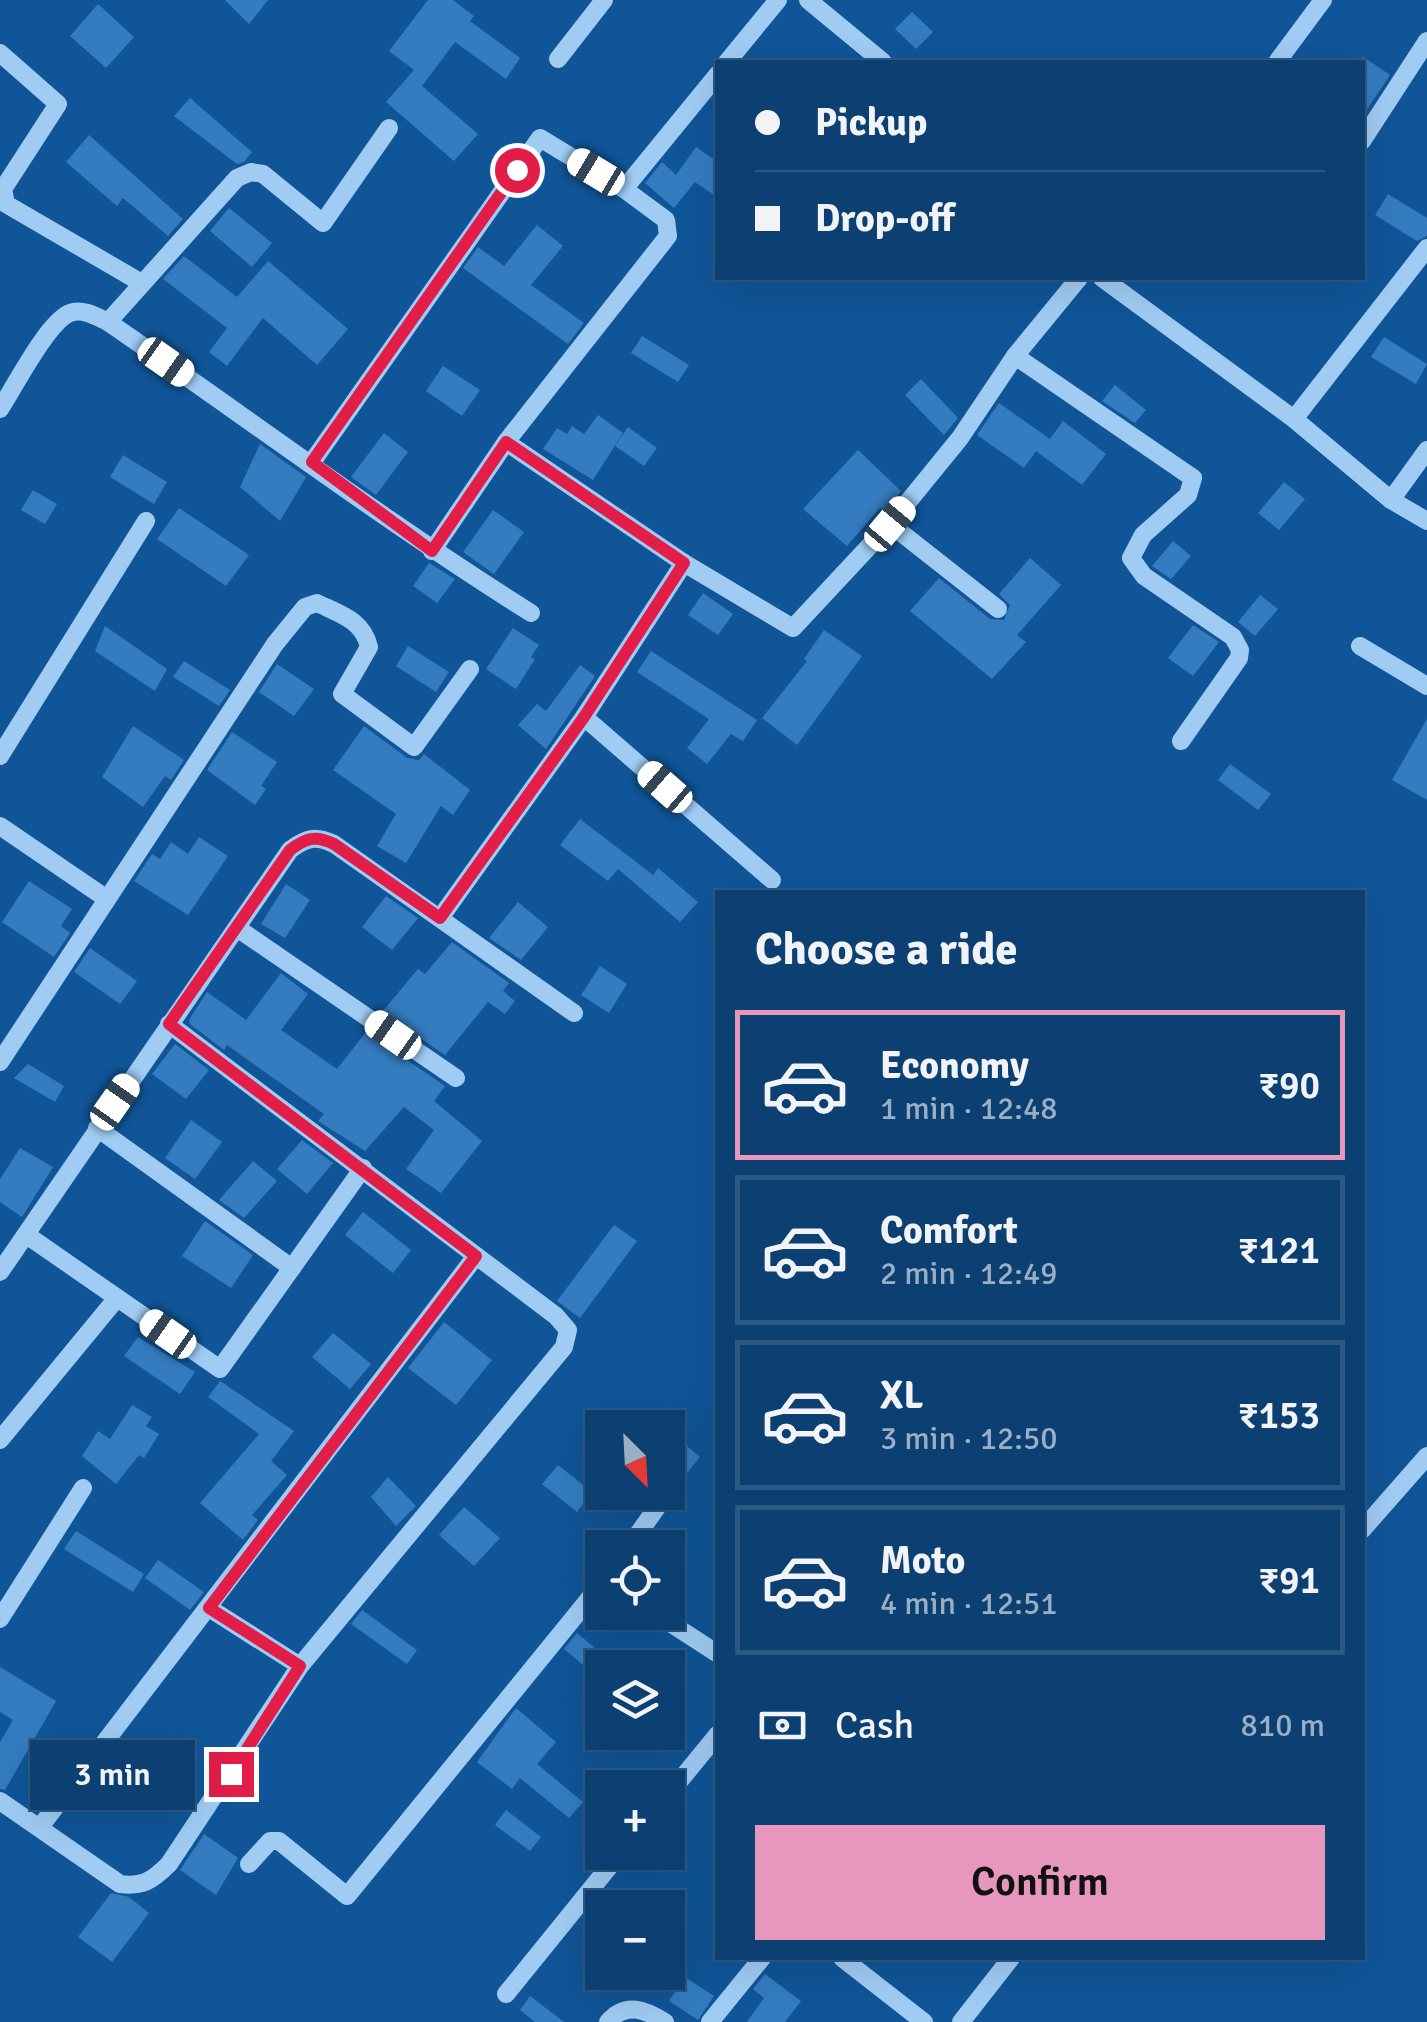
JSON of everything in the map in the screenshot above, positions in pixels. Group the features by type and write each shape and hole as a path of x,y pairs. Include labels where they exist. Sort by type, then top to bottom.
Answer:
{"street":[{"path":"558,59 604,0"},
{"path":"729,60 778,0"},
{"path":"809,0 881,60"},
{"path":"1278,60 1323,0"},
{"path":"1365,136 1427,41"},
{"path":"0,52 58,104 3,189 6,204 140,282"},
{"path":"624,189 715,78"},
{"path":"108,322 237,178 251,172 263,174 323,223 389,128"},
{"path":"312,462 540,138 624,189 666,220 668,236 506,442 432,551"},
{"path":"1294,419 1427,248"},
{"path":"506,442 684,563 793,628 890,524 1078,280"},
{"path":"1105,280 1294,419 1391,500 1427,522"},
{"path":"0,410 54,324 70,313 85,312 108,322 312,462 432,551 531,613"},
{"path":"1016,356 1194,478 1188,495 1143,535 1131,558 1144,576 1233,636 1240,650 1180,741"},
{"path":"1391,500 1427,450"},
{"path":"0,756 146,521"},
{"path":"890,524 998,608"},
{"path":"440,918 584,717 684,563"},
{"path":"0,1062 275,644 304,607 318,603 355,621 366,634 369,647 342,694 414,747 470,669"},
{"path":"1360,646 1427,686"},
{"path":"584,717 772,880"},
{"path":"0,826 107,899"},
{"path":"0,1272 290,850 304,840 320,837 574,1013"},
{"path":"237,928 456,1078"},
{"path":"0,1801 120,1884 138,1886 154,1879 169,1864 242,1759 300,1666 564,1347 568,1330 556,1316 169,1024"},
{"path":"97,1128 292,1268"},
{"path":"28,1236 220,1368 363,1168"},
{"path":"40,1827 476,1256"},
{"path":"0,1440 117,1298"},
{"path":"1365,1527 1427,1456"},
{"path":"0,1619 83,1488"},
{"path":"249,1864 270,1841 280,1841 347,1896 585,1604"},
{"path":"209,1608 300,1666"},
{"path":"680,1630 715,1652"},
{"path":"685,1774 715,1738"},
{"path":"506,1994 606,1870"},
{"path":"710,2022 760,1960"},
{"path":"845,1960 924,2022"},
{"path":"961,2022 1009,1960"},
{"path":"608,2022 632,2008 648,2011 666,2022"}],"building":[{"path":"225,0 268,0 249,24"},
{"path":"428,0 453,0 474,16 470,21 520,58 506,79 455,42 422,86 478,134 454,161 386,102 414,70 389,51"},
{"path":"98,4 134,37 106,68 70,36"},
{"path":"912,12 933,32 916,49 895,29"},
{"path":"1362,56 1390,75 1365,112 1365,60"},
{"path":"190,98 252,152 244,162 237,164 174,116"},
{"path":"89,135 183,219 168,236 123,198 117,206 66,162"},
{"path":"696,147 715,160 715,196 695,182 674,208 645,183 662,162 676,175"},
{"path":"1388,194 1427,218 1427,236 1417,241 1375,215"},
{"path":"229,208 272,243 252,267 210,231"},
{"path":"537,225 563,246 531,285 584,323 568,344 463,268 478,247 504,266"},
{"path":"184,256 237,297 268,261 348,329 317,365 263,318 227,366 209,352 227,328 163,279"},
{"path":"642,336 689,365 678,382 631,353"},
{"path":"1384,337 1427,364 1416,384 1371,357"},
{"path":"443,366 480,390 462,416 426,391"},
{"path":"921,379 958,418 944,435 905,395"},
{"path":"1115,385 1146,410 1135,423 1102,401"},
{"path":"999,403 1050,439 1063,421 1106,454 1082,485 1036,451 1024,468 977,435"},
{"path":"598,415 623,433 593,480 543,449 557,428 567,434 572,426 584,434"},
{"path":"628,427 657,448 644,466 615,446"},
{"path":"384,433 408,452 376,495 351,477"},
{"path":"260,444 306,477 280,521 240,487"},
{"path":"858,450 901,491 884,512 880,508 847,546 803,509"},
{"path":"123,455 167,482 154,504 110,477"},
{"path":"1284,482 1305,499 1279,530 1258,513"},
{"path":"33,490 57,504 45,524 21,510"},
{"path":"179,508 249,555 226,586 157,539"},
{"path":"493,510 524,532 494,574 463,552"},
{"path":"1173,541 1191,556 1171,579 1152,566"},
{"path":"1030,558 1061,585 1017,635 1026,642 992,679 910,611 939,578 990,619 1004,620 1010,605 999,594"},
{"path":"429,563 455,579 437,603 413,586"},
{"path":"703,593 733,614 718,635 688,615"},
{"path":"1260,595 1278,609 1255,636 1238,622"},
{"path":"1193,625 1219,642 1193,676 1168,658"},
{"path":"105,626 167,669 155,691 95,651"},
{"path":"513,628 539,645 516,689 486,669"},
{"path":"824,630 862,656 797,745 762,718 807,661 804,659"},
{"path":"408,646 449,672 436,692 396,666"},
{"path":"651,651 757,720 743,741 731,734 707,764 687,748 709,719 637,672"},
{"path":"184,661 230,690 219,706 173,677"},
{"path":"277,664 314,689 294,716 259,692"},
{"path":"580,665 595,676 546,749 518,725 537,704 546,711"},
{"path":"1427,719 1427,800 1392,780"},
{"path":"133,726 184,760 171,780 165,776 143,807 102,777"},
{"path":"364,726 407,758 419,760 424,754 470,790 453,815 441,806 406,863 377,846 396,814 333,770"},
{"path":"232,732 277,762 261,786 266,789 255,805 207,770"},
{"path":"1230,764 1271,794 1258,810 1218,780"},
{"path":"580,819 653,875 658,868 698,902 680,922 618,869 608,881 560,845"},
{"path":"199,837 228,856 188,915 134,881 152,854 160,859 171,842 188,854"},
{"path":"29,881 72,909 61,926 70,933 54,957 2,922"},
{"path":"286,884 310,900 285,938 261,924"},
{"path":"386,896 418,918 392,950 362,927"},
{"path":"518,902 548,927 521,960 489,938"},
{"path":"452,942 509,983 503,991 515,1001 505,1014 488,1002 445,1055 382,1012 418,969 425,974"},
{"path":"90,948 137,981 120,1004 74,972"},
{"path":"600,966 627,984 609,1013 581,995"},
{"path":"281,973 308,994 281,1030 337,1069 366,1032 445,1086 434,1101 482,1141 441,1193 406,1169 434,1130 404,1107 365,1151 318,1121 324,1114 227,1045 224,1050 190,1024 207,992 246,1020"},
{"path":"175,1044 209,1070 186,1099 152,1074"},
{"path":"28,1064 64,1086 55,1102 14,1078"},
{"path":"191,1120 222,1142 195,1179 165,1158"},
{"path":"302,1140 333,1163 307,1194 277,1169"},
{"path":"20,1148 53,1167 22,1217 0,1202 0,1179"},
{"path":"253,1161 277,1181 244,1218 219,1200"},
{"path":"363,1212 411,1250 393,1273 345,1235"},
{"path":"205,1221 253,1255 231,1288 182,1256"},
{"path":"614,1225 637,1241 580,1318 557,1301"},
{"path":"444,1322 492,1360 456,1405 408,1368"},
{"path":"333,1333 371,1364 350,1389 312,1357"},
{"path":"138,1337 195,1372 180,1394 124,1356"},
{"path":"220,1381 294,1431 271,1461 287,1475 252,1515 258,1520 243,1540 200,1503 259,1434 208,1397"},
{"path":"132,1405 152,1417 146,1426 159,1434 144,1458 139,1455 116,1484 82,1456 98,1431 110,1439"},
{"path":"685,1444 700,1457 685,1476"},
{"path":"558,1465 585,1486 585,1501 577,1512 542,1484"},
{"path":"388,1477 416,1506 396,1526 371,1497"},
{"path":"464,1507 500,1538 474,1566 439,1535"},
{"path":"76,1531 144,1574 133,1592 64,1549"},
{"path":"158,1560 204,1592 190,1610 145,1578"},
{"path":"362,1610 417,1650 407,1664 351,1624"},
{"path":"577,1633 597,1650 585,1650 585,1667 564,1649"},
{"path":"0,1667 56,1701 5,1790 0,1789 0,1742 13,1720 0,1712"},
{"path":"516,1708 556,1742 537,1764 583,1802 569,1818 520,1778 512,1789 477,1762"},
{"path":"506,1810 541,1837 530,1851 495,1825"},
{"path":"204,1834 238,1858 216,1895 180,1870"},
{"path":"111,1893 129,1897 149,1913 112,1962 78,1937"},
{"path":"765,1974 801,2001 785,2022 747,2022 764,1998 753,1989"},
{"path":"685,1977 714,1996 698,2020 669,2001 676,1990 685,1990"},
{"path":"530,1996 564,2022 535,2022 520,2010"}],"route":[{"path":"231,1774 300,1666 209,1608 476,1256 169,1024 290,850 304,840 320,837 334,844 440,918 584,717 684,563 506,442 432,551 312,462 517,170"}]}
